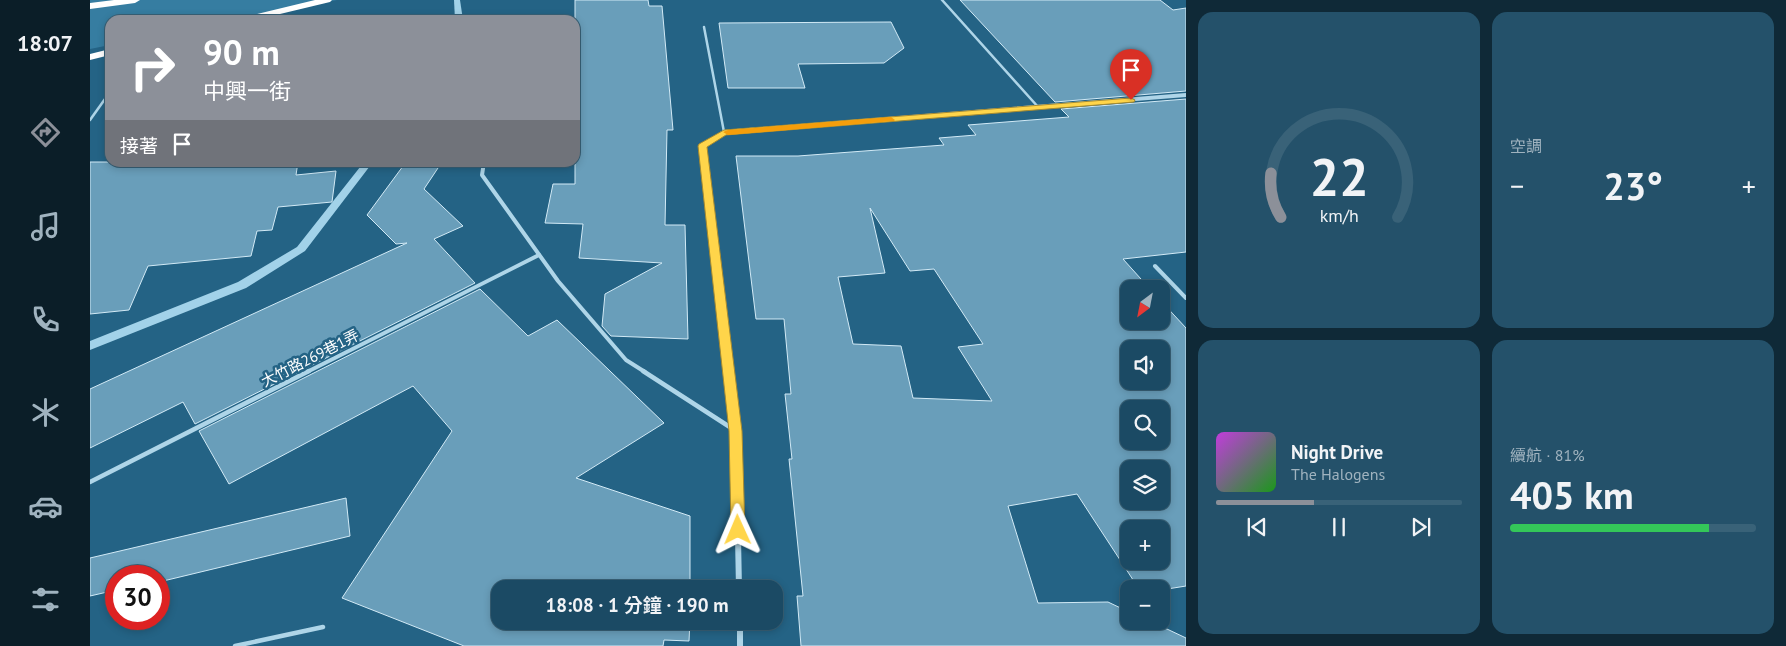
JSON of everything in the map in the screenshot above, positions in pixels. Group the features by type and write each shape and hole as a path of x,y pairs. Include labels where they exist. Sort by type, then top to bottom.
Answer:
{"highway":[{"path":"90,6 135,0"},
{"path":"264,15 327,0"},
{"path":"90,57 105,53"}],"street":[{"path":"739,580 736,431 702,146 724,132 1186,96"},
{"path":"740,630 740,646"}],"lane":[{"path":"942,0 1039,108"},
{"path":"704,27 724,132"},
{"path":"90,120 105,99"},
{"path":"483,167 482,175 558,281 626,360 736,431"},
{"name":"大竹路269巷1弄","path":"90,482 539,254"},
{"path":"1155,266 1186,298"},
{"path":"235,646 324,627"}],"shaded area":[{"path":"90,0 337,0 262,15 105,15 105,46 90,49"}],"building":[{"path":"575,0 648,0 649,6 662,6 673,130 667,130 665,225 685,225 688,339 611,336 602,326 605,294 662,263 579,258 583,224 545,223 553,184 575,184 575,167 580,167 580,15 575,15"},
{"path":"960,0 1160,0 1173,10 1186,8 1186,91 1055,102"},
{"path":"891,22 904,48 884,63 798,64 805,88 728,88 719,23"},
{"path":"1186,99 1186,252 1123,259 1142,280 1120,280 1120,330 1170,330 1170,311 1186,328 1186,586 1170,589 1170,580 1133,580 1127,570 1170,570 1170,520 1120,520 1120,560 1077,494 1008,506 1038,603 1108,602 1120,608 1120,630 1169,630 1186,638 1186,646 801,646 797,596 803,596 789,459 792,459 785,394 791,394 784,319 756,319 736,156 798,156 944,145 939,138 976,135 968,125 1069,117 1061,109","holes":["870,208 910,271 934,269 983,344 958,347 992,401 913,398 901,346 853,344 838,277 885,273"]},
{"path":"90,162 105,162 105,167 297,167 296,175 336,171 332,202 278,207 272,230 257,231 251,256 148,266 129,310 90,314"},
{"path":"402,167 439,167 424,189 463,226 434,239 475,283 195,424 183,402 90,448 90,389 407,243 396,244 367,215"},
{"path":"480,289 528,336 557,320 664,423 576,478 690,516 690,580 491,580 491,630 690,630 689,641 664,640 663,646 464,646 342,598 452,431 413,386 229,484 199,431"},
{"path":"346,498 350,536 170,579 170,565 105,565 105,593 90,596 90,558"}],"waterway":[{"path":"457,0 458,15"},
{"path":"90,346 242,285 301,249 365,167"}],"slow traffic":[{"path":"728,132 891,120"}],"route":[{"path":"738,530 736,431 702,146 724,132 1131,100"}]}
